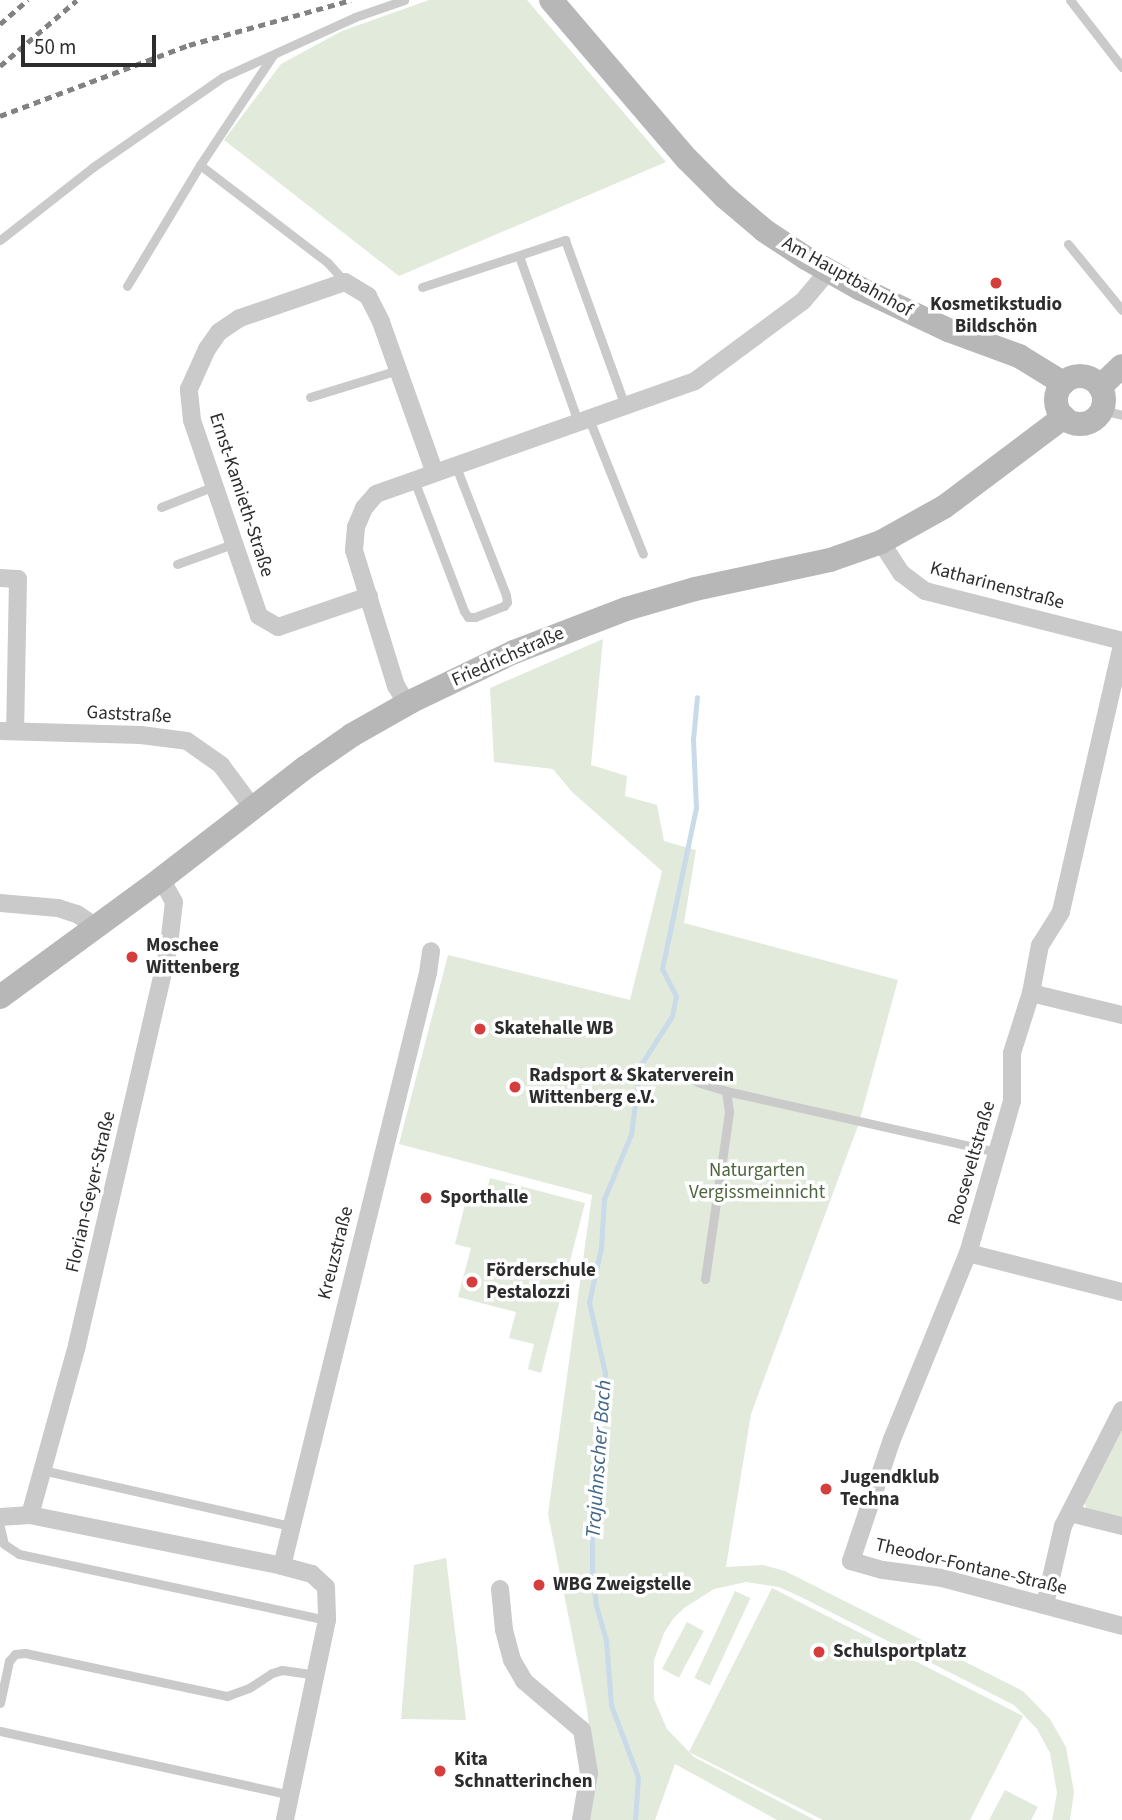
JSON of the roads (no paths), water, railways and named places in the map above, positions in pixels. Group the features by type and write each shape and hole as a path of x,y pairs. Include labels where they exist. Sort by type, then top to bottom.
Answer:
{"street":[{"name":"Am Hauptbahnhof","path":"551,0 715,188 765,231 828,271 948,330 1030,362 1063,383"},
{"path":"407,704 396,686 354,550 356,527 364,508 376,494 413,478 625,407 695,380 803,301 828,271"},
{"path":"345,282 368,296 434,471"},
{"name":"Ernst-Kamieth-Straße","path":"345,282 240,318 219,332 207,349 189,389 192,420 212,486 259,616 278,627 369,596"},
{"path":"1108,404 1083,376 1063,383 1056,400 1064,417 1084,423 1093,420 1108,404 1122,366"},
{"name":"Friedrichstraße","path":"0,997 96,928 331,750 407,704 514,652 625,609 695,589 830,560 881,542 944,507 1064,417"},
{"name":"Katharinenstraße","path":"881,542 901,573 925,591 1122,643"},
{"name":"Gaststraße","path":"0,578 18,579 7,731 141,735 187,741 222,765 253,808"},
{"name":"Rooseveltstraße","path":"851,1561 892,1438 968,1253 1012,1101 1012,1053 1031,993 1040,945 1061,912 1122,643"},
{"name":"Florian-Geyer-Straße","path":"30,1515 80,1332 169,945 174,902 161,879"},
{"path":"0,904 58,908 77,914 96,928"},
{"name":"Kreuzstraße","path":"282,1566 428,973 430,951"},
{"path":"1031,993 1122,1015"},
{"path":"968,1253 1122,1292"},
{"path":"1045,1604 1063,1527 1122,1410"},
{"path":"1070,1513 1122,1527"},
{"path":"0,1517 30,1515 282,1566 312,1574 326,1587 327,1619 285,1820"},
{"name":"Theodor-Fontane-Straße","path":"851,1561 883,1570 942,1578 1122,1626"},
{"path":"500,1589 504,1630 512,1660 524,1681 582,1730 589,1773 581,1820"}],"lane":[{"path":"0,240 93,167 223,77 355,17 404,0"},
{"path":"1070,0 1122,67"},
{"path":"127,286 200,165 274,54"},
{"path":"200,165 328,263 345,282"},
{"path":"422,287 565,240 625,407"},
{"path":"1068,244 1122,310"},
{"path":"519,256 584,420 643,554"},
{"path":"310,397 398,370"},
{"path":"413,478 464,611 468,617 475,617 507,602 455,464"},
{"path":"160,507 212,486"},
{"path":"177,564 233,544"},
{"path":"697,1082 726,1091 997,1152"},
{"path":"705,1279 729,1112 726,1091"},
{"path":"42,1470 291,1526"},
{"path":"0,1527 4,1544 19,1554 327,1619"},
{"path":"0,1703 9,1661 15,1654 25,1653 227,1696 282,1670 316,1675"},
{"path":"0,1731 5,1735 290,1795"}],"waterway":[{"name":"Trajuhnscher Bach","path":"635,1820 638,1777 611,1705 606,1640 596,1606 592,1569 592,1509 605,1373 589,1302 601,1248 604,1199 631,1134 640,1066 672,1016 676,996 662,969 696,808 693,739 697,697"}],"railway":[{"path":"0,24 28,0"},
{"path":"0,66 77,0"},
{"path":"0,116 189,45 351,0"}],"place":[{"name":"Kosmetikstudio Bildschön","path":"996,283"},
{"name":"Moschee Wittenberg","path":"132,957"},
{"name":"Skatehalle WB","path":"480,1029"},
{"name":"Radsport & Skaterverein Wittenberg e.V.","path":"515,1087"},
{"name":"Sporthalle","path":"426,1198"},
{"name":"Förderschule Pestalozzi","path":"472,1282"},
{"name":"Jugendklub Techna","path":"826,1489"},
{"name":"WBG Zweigstelle","path":"539,1585"},
{"name":"Schulsportplatz","path":"819,1652"},
{"name":"Kita Schnatterinchen","path":"440,1771"}],"park label":[{"name":"Naturgarten Vergissmeinnicht","path":"757,1182"}]}
